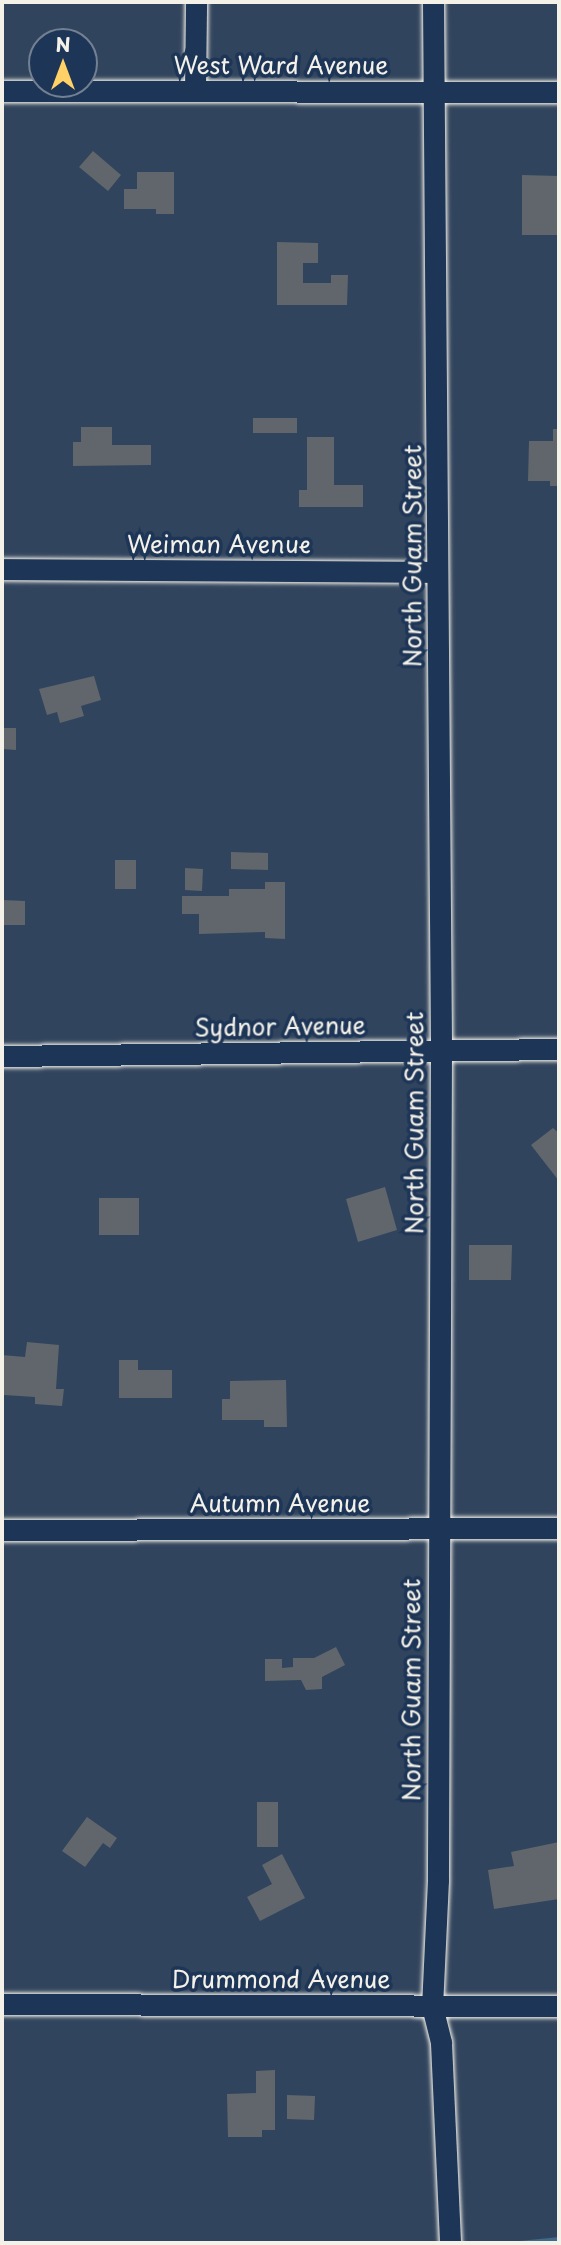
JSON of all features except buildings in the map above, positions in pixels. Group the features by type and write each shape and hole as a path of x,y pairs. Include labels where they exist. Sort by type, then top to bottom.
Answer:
{"street":[{"path":"195,90 196,2"},
{"name":"North Guam Street","path":"433,2 441,1050 437,1529 438,1880 432,2006 441,2043 450,2243"},
{"name":"West Ward Avenue","path":"2,91 559,92"},
{"name":"Weiman Avenue","path":"2,569 437,572"},
{"name":"Sydnor Avenue","path":"2,1056 559,1049"},
{"name":"Autumn Avenue","path":"2,1530 559,1528"},
{"name":"Drummond Avenue","path":"2,2004 559,2006"}],"waterway":[{"path":"519,2243 559,2239"}]}
